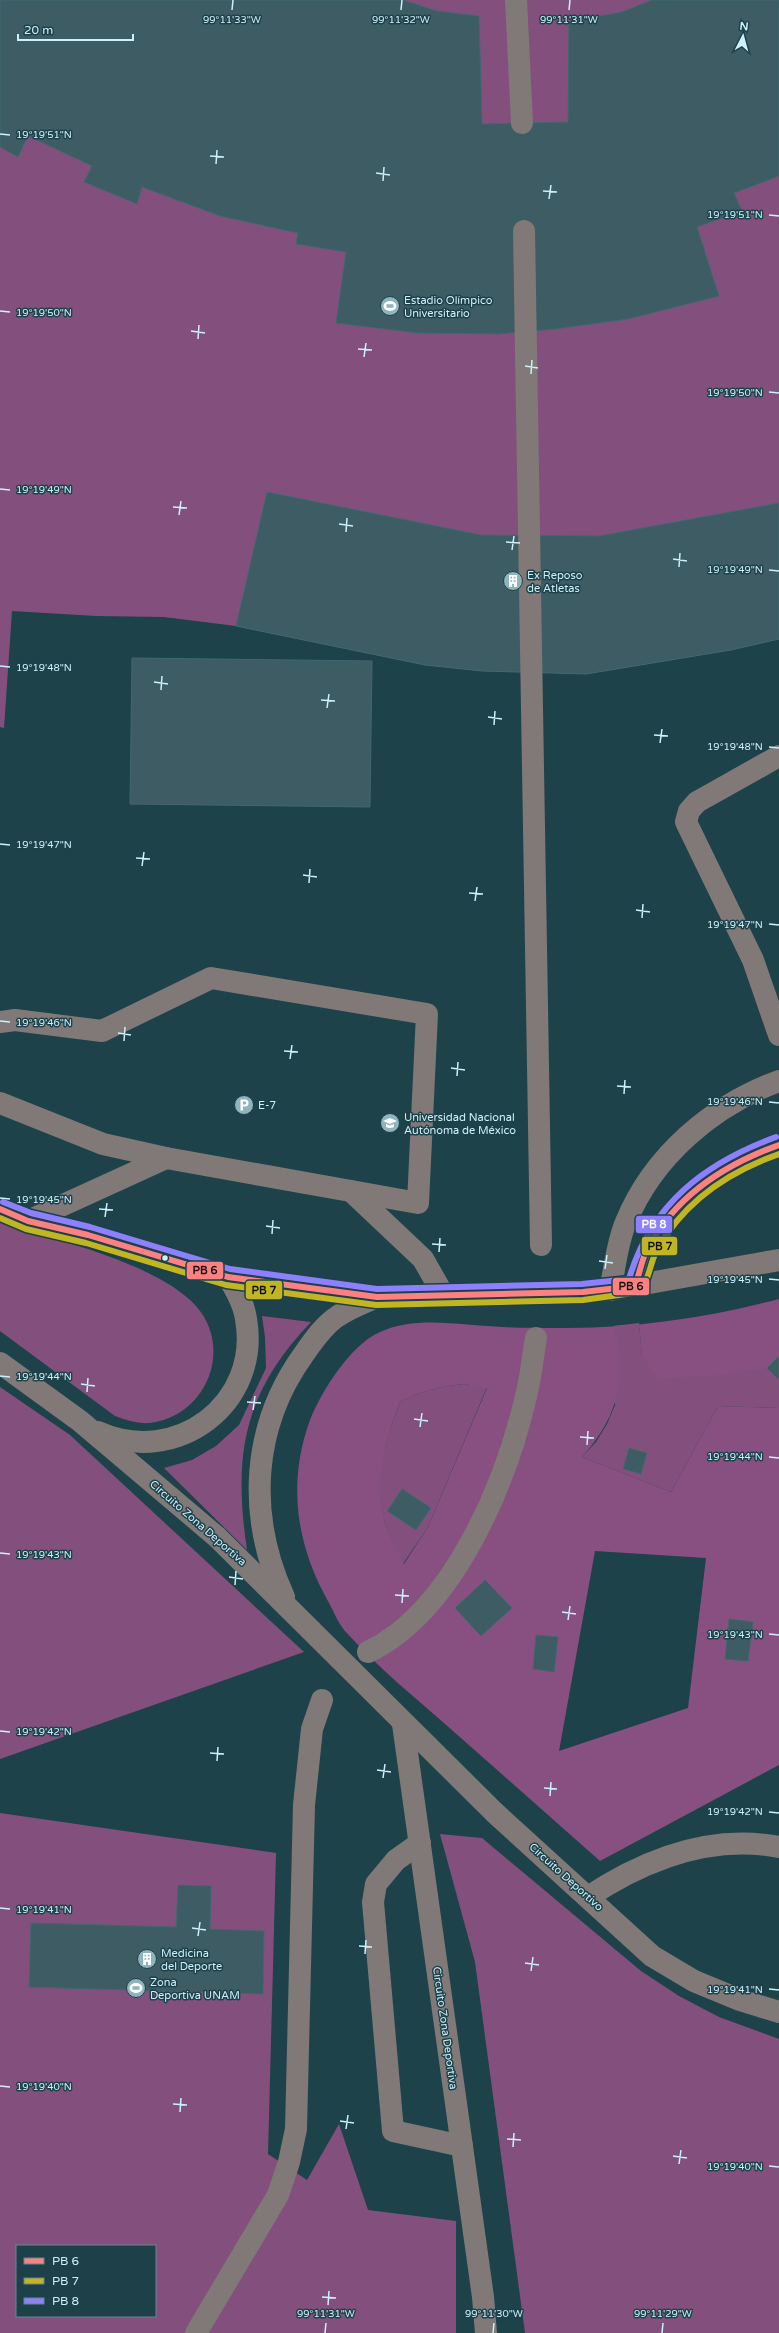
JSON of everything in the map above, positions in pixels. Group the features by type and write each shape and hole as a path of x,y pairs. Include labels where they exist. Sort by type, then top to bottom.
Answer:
{"street":[{"path":"516,0 522,123"},
{"path":"524,231 541,1245"},
{"path":"779,756 697,802 689,811 686,822 753,960 779,1035"},
{"path":"0,1022 15,1020 102,1031 211,978 427,1014 418,1203 166,1158 103,1144 0,1103"},
{"path":"610,1290 626,1222 641,1193 659,1167 681,1142 706,1120 733,1102 779,1081"},
{"path":"635,1286 646,1253 655,1236 686,1198 709,1179 734,1162 779,1145"},
{"path":"28,1221 166,1158"},
{"path":"351,1191 423,1259 444,1296"},
{"path":"0,1209 28,1221 88,1235 228,1277 377,1297 610,1290 779,1260"},
{"path":"80,1421 100,1433 121,1440 144,1443 167,1440 188,1433 208,1421 224,1405 237,1386 245,1364 248,1342 246,1319 239,1297 228,1277"},
{"path":"288,1606 271,1566 263,1538 259,1501 261,1464 267,1428 279,1397 294,1367 314,1340 337,1316 377,1297"},
{"path":"368,1652 384,1644 412,1621 437,1594 470,1545 515,1436 527,1392 536,1338"},
{"name":"Circuito Zona Deportiva","path":"0,1363 80,1421 216,1537 288,1606 380,1699"},
{"name":"Circuito Deportivo","path":"380,1699 403,1724 494,1812 652,1956 694,1981 740,2000 779,2012"},
{"path":"196,2333 278,2195 289,2162 296,2129 304,1805 312,1729 322,1700"},
{"name":"Circuito Zona Deportiva","path":"403,1724 483,2297 486,2333"},
{"path":"420,1843 396,1860 376,1884 373,1902 393,2131 462,2146"},
{"path":"588,1897 615,1879 672,1855 704,1848 735,1845 779,1847"}],"shaded area":[{"name":"Estadio Olímpico Universitario","path":"0,0 779,0 779,639 731,650 586,674 482,671 425,665 236,626 164,617 96,616 12,611 4,728 0,727"},
{"path":"0,1222 76,1245 131,1265 157,1277 179,1291 196,1306 207,1323 213,1341 213,1360 208,1378 199,1394 186,1408 170,1418 150,1423 137,1422 115,1416 0,1331"},
{"path":"779,1299 779,1356 767,1368 717,1375 659,1379 642,1356 639,1324 725,1312"},
{"path":"262,1316 311,1322 288,1348 270,1374 257,1400 248,1427 243,1455 242,1484 243,1516 247,1550 164,1468 192,1460 216,1446 239,1425 266,1368 265,1337"},
{"path":"419,1323 446,1323 522,1328 614,1327 620,1363 618,1392 614,1406 601,1432 582,1457 671,1492 718,1406 779,1408 779,1765 600,1861 398,1683 345,1631 338,1621 318,1581 309,1559 302,1536 298,1513 297,1490 303,1444 315,1409 329,1383 348,1358 369,1338 380,1332 406,1324","holes":["464,1384 487,1388 428,1527 404,1564 393,1543 385,1522 380,1492 383,1461 390,1430 400,1402 431,1390","595,1551 706,1558 688,1708 559,1751","730,1619 753,1622 748,1661 725,1659"]},
{"path":"639,1323 642,1356 767,1368 779,1356 779,1408 718,1406 671,1492 582,1457 596,1442 607,1424 615,1405 613,1326"},
{"path":"639,1324 614,1327 614,1326"},
{"path":"464,1384 487,1387 428,1527 403,1564 387,1528 381,1507 380,1476 382,1461 390,1430 400,1402 431,1390"},
{"path":"0,1387 70,1435 304,1652 0,1759"},
{"name":"Zona Deportiva UNAM","path":"0,1813 276,1853 268,2154 307,2180 339,2124 368,2210 456,2221 456,2333 0,2333"},
{"path":"440,1834 482,1838 641,1971 679,1996 719,2017 779,2039 779,2333 525,2333 475,1962"}],"building":[{"path":"0,0 403,0 437,11 479,16 482,124 568,122 569,22 622,12 652,0 779,0 779,176 734,193 742,211 697,227 719,296 628,319 555,329 498,334 418,333 336,323 346,252 296,244 298,233 220,216 142,187 137,204 84,182 92,166 28,136 18,157 0,147"},
{"name":"Ex Reposo de Atletas","path":"267,492 481,535 599,536 779,503 779,639 731,650 586,674 482,671 425,665 236,626"},
{"path":"132,658 372,661 370,807 130,804"},
{"path":"779,1356 779,1380 767,1368"},
{"path":"629,1448 647,1453 641,1474 623,1469"},
{"path":"402,1489 431,1508 416,1530 387,1511"},
{"path":"485,1580 512,1608 481,1636 455,1608"},
{"path":"729,1619 753,1622 748,1661 725,1659"},
{"path":"536,1635 558,1637 554,1672 533,1669"},
{"name":"Medicina del Deporte","path":"178,1885 211,1886 210,1929 264,1931 263,1994 29,1987 31,1923 176,1927"}],"transit line":[{"path":"3,1202 31,1213 90,1227 230,1269 377,1289 582,1284 629,1279 639,1252 651,1229 666,1208 684,1190 704,1174 726,1160 750,1147 776,1137"},
{"path":"0,1209 28,1221 88,1235 228,1277 377,1297 583,1292 635,1286 645,1254 656,1234 669,1216 684,1200 719,1174 758,1153 779,1145"},
{"path":"0,1218 26,1229 86,1243 226,1285 376,1305 583,1300 640,1292 643,1288 657,1250 680,1217 694,1203 725,1179 760,1161 779,1154"}],"place":[{"name":"Estadio Olímpico Universitario","path":"390,306"},
{"name":"Ex Reposo de Atletas","path":"513,581"},
{"name":"E-7","path":"244,1105"},
{"name":"Universidad Nacional Autónoma de México","path":"390,1123"},
{"name":"Medicina del Deporte","path":"147,1959"},
{"name":"Zona Deportiva UNAM","path":"136,1988"}]}
